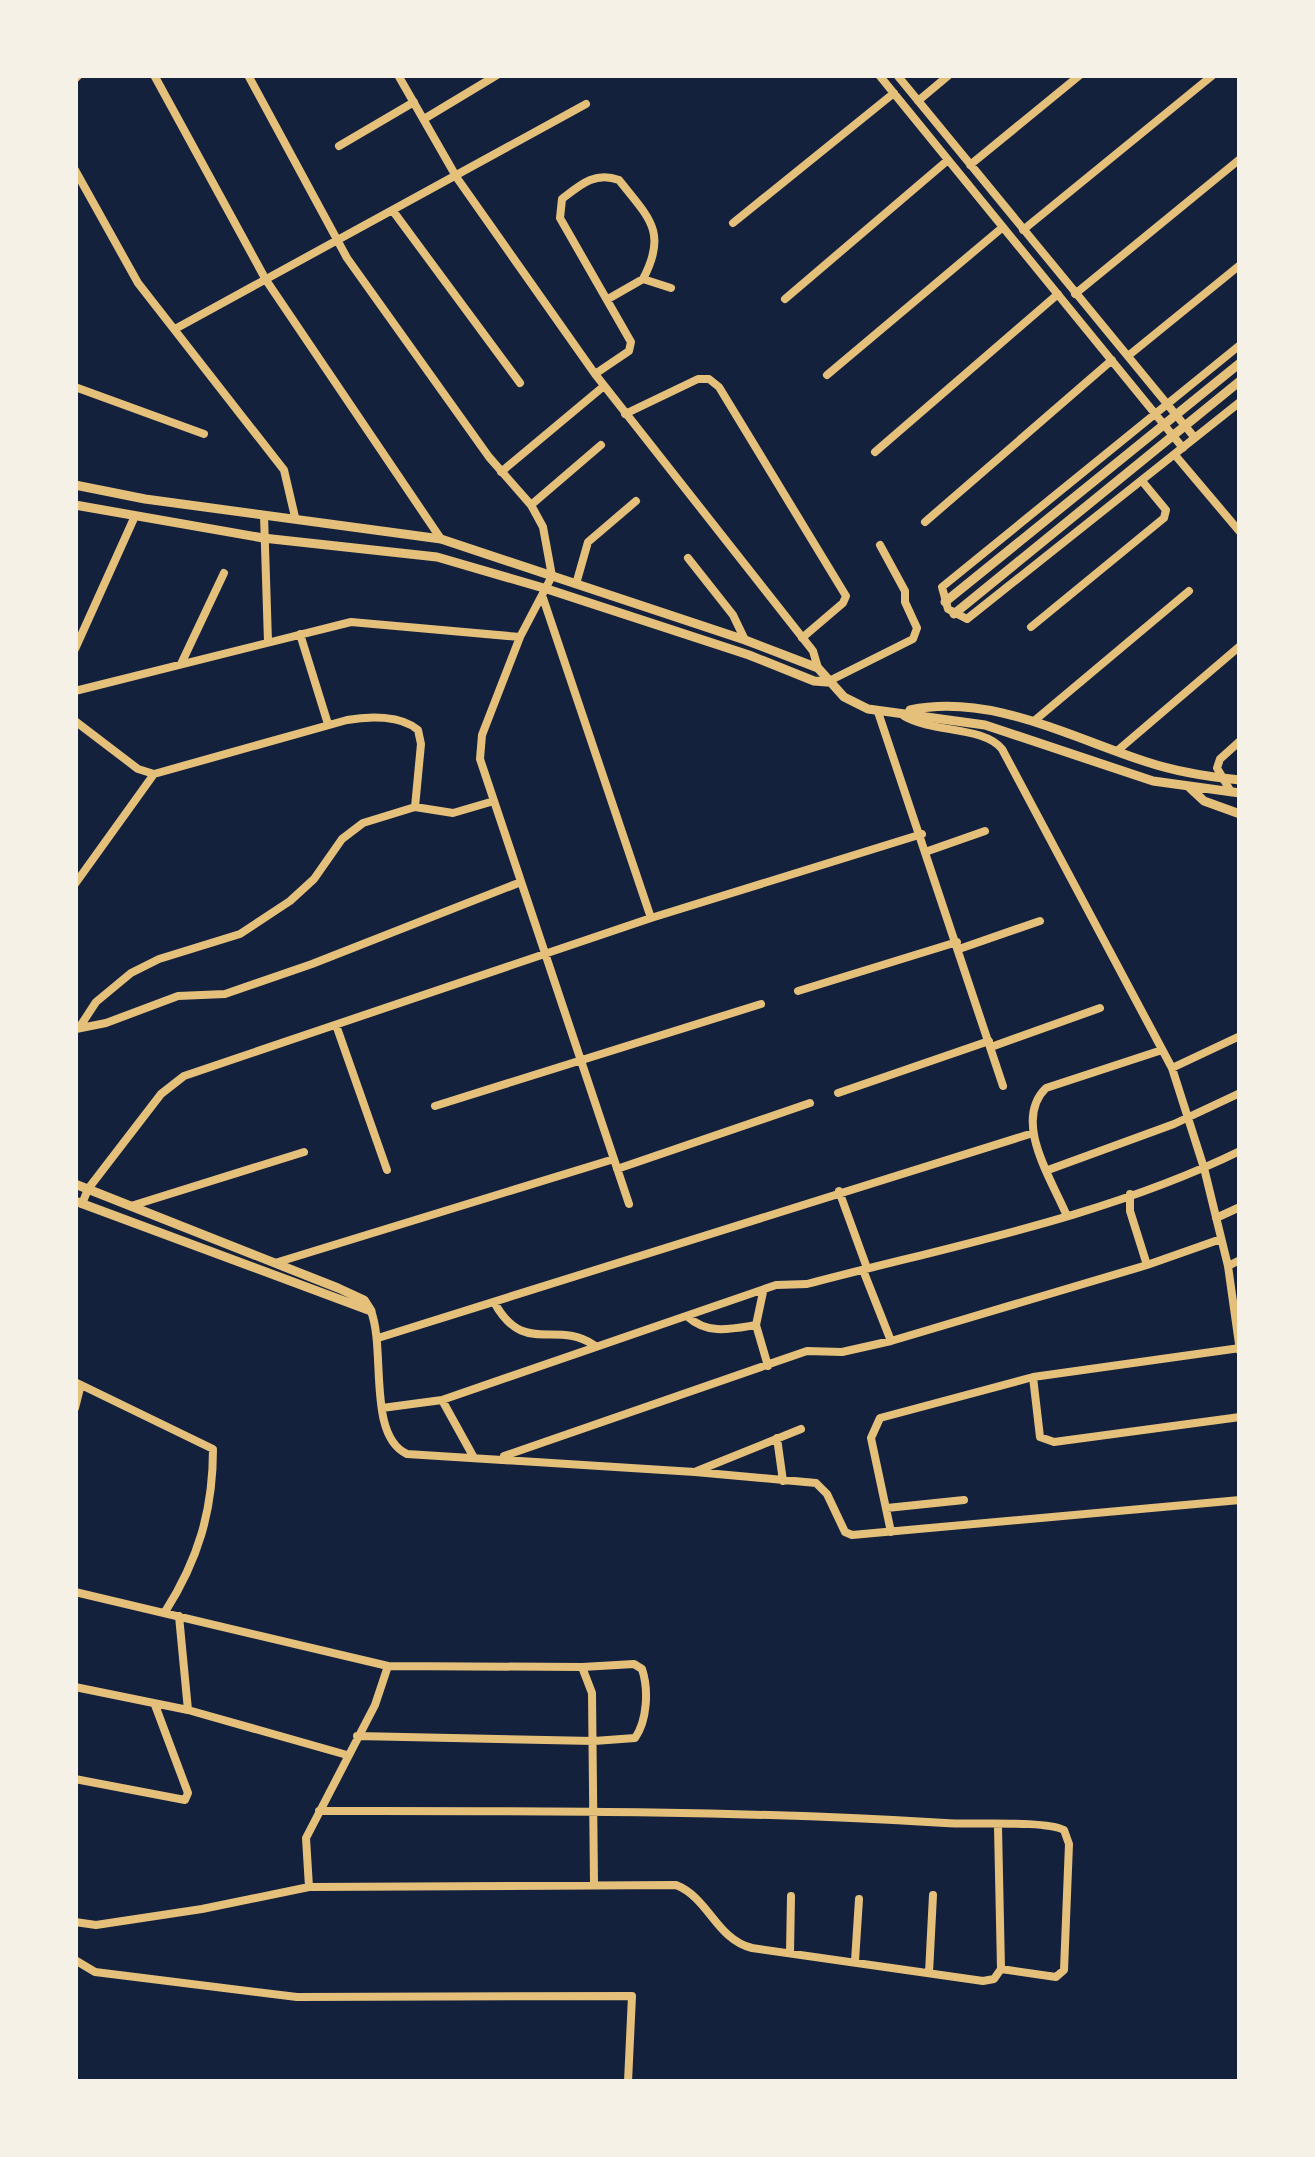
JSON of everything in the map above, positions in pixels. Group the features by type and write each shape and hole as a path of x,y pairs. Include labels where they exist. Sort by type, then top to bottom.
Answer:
{"main road":[{"path":"945,602 1240,363"},
{"path":"954,614 1240,381"},
{"path":"75,484 145,500 441,539 818,668 844,697 878,712 985,725 1154,781 1237,794"},
{"path":"75,505 263,538 437,557 827,682"},
{"path":"899,713 935,705 972,707 1188,773 1240,780"},
{"path":"1190,788 1204,802 1240,814"},
{"path":"75,1184 338,1288 364,1300 371,1311"},
{"path":"79,1202 371,1311"}],"street":[{"path":"154,75 266,280 441,539"},
{"path":"248,75 339,242 501,472 531,505 542,527 552,576 520,637 479,744 480,759 629,1204"},
{"path":"398,75 457,178 595,374 802,638 818,668"},
{"path":"424,119 497,75"},
{"path":"879,75 1156,413 1179,452 1240,532"},
{"path":"897,75 1196,438"},
{"path":"918,100 949,75"},
{"path":"970,165 1080,75"},
{"path":"1023,230 1213,75"},
{"path":"733,224 894,93"},
{"path":"339,146 414,102"},
{"path":"176,329 586,104"},
{"path":"1075,294 1240,159"},
{"path":"785,299 948,160"},
{"path":"75,170 128,267 284,470 295,517"},
{"path":"595,374 631,347 560,218 559,204 592,178 603,176 619,179 656,232 656,254 643,279 607,300"},
{"path":"394,211 520,383"},
{"path":"827,375 1003,227"},
{"path":"1128,356 1240,265"},
{"path":"643,279 671,288"},
{"path":"875,452 1058,294"},
{"path":"1240,345 943,587 945,602 967,620 1236,405 1240,417"},
{"path":"925,522 1112,360"},
{"path":"626,413 698,380 710,379 719,387 846,596 802,638"},
{"path":"75,386 204,434"},
{"path":"501,472 604,386"},
{"path":"531,505 601,445"},
{"path":"1031,627 1164,518 1166,510 1142,481"},
{"path":"576,584 588,542 636,501"},
{"path":"264,515 268,642"},
{"path":"75,649 136,516"},
{"path":"827,682 914,639 917,628 905,591 880,545"},
{"path":"688,558 733,615 745,640"},
{"path":"181,664 224,573"},
{"path":"1033,722 1189,591"},
{"path":"545,593 651,919"},
{"path":"75,691 351,622 520,637"},
{"path":"300,634 328,725"},
{"path":"1117,751 1240,646"},
{"path":"878,712 1004,1086"},
{"path":"891,1532 872,1443 876,1422 1033,1377 1240,1350 1228,1266 1190,1117 1172,1068 1001,748 985,735 921,726 899,713"},
{"path":"75,723 138,770 154,774 328,725 370,717 413,724 421,744 415,807"},
{"path":"1237,794 1217,768 1240,741"},
{"path":"1188,773 1190,788"},
{"path":"75,884 154,774"},
{"path":"77,1029 96,1002 131,973 252,927 302,892 352,829 415,807 453,813 494,801"},
{"path":"928,851 986,831"},
{"path":"79,1202 176,1080 547,953 922,834"},
{"path":"77,1029 178,996 225,994 521,881"},
{"path":"798,991 1040,921"},
{"path":"434,1106 761,1004"},
{"path":"838,1093 1100,1008"},
{"path":"336,1025 388,1170"},
{"path":"1172,1068 1240,1036"},
{"path":"1067,1216 1033,1133 1035,1102 1046,1088 1162,1050"},
{"path":"1048,1170 1190,1117 1240,1093"},
{"path":"250,1268 616,1164 810,1103"},
{"path":"378,1338 1033,1133"},
{"path":"382,1408 442,1400 784,1283 807,1284 1067,1216 1240,1151"},
{"path":"130,1206 304,1152"},
{"path":"839,1191 891,1341"},
{"path":"1130,1194 1147,1265"},
{"path":"1216,1218 1240,1207"},
{"path":"497,1459 807,1351 842,1352 891,1341 1221,1239"},
{"path":"1228,1266 1240,1260"},
{"path":"330,1299 338,1288"},
{"path":"763,1292 756,1325 768,1366"},
{"path":"494,1302 508,1324 530,1335 577,1337 595,1346"},
{"path":"371,1311 378,1338 386,1434 394,1448 407,1454 695,1472 822,1487 845,1532 852,1535 1240,1500"},
{"path":"688,1317 704,1328 718,1330 756,1325"},
{"path":"1033,1377 1040,1437 1046,1441 1240,1417"},
{"path":"75,1408 78,1385 213,1449 206,1525 188,1575 165,1612"},
{"path":"442,1400 474,1458"},
{"path":"695,1472 801,1429"},
{"path":"776,1438 783,1481"},
{"path":"887,1508 964,1500"},
{"path":"75,1592 388,1666 638,1665 646,1681 638,1736 631,1740 357,1736"},
{"path":"179,1616 188,1710"},
{"path":"309,1887 306,1838 375,1705 388,1666"},
{"path":"582,1667 592,1693 594,1884"},
{"path":"75,1687 188,1710 347,1755"},
{"path":"75,1779 185,1800 188,1793 154,1703"},
{"path":"319,1810 792,1815 1055,1826 1064,1830 1069,1844 1063,1973 1052,1977 1001,1969"},
{"path":"75,1922 96,1925 309,1887 681,1886 737,1943 989,1982 1001,1969 998,1826"},
{"path":"929,1973 933,1894"},
{"path":"790,1954 791,1896"},
{"path":"855,1961 859,1899"},
{"path":"75,1960 95,1972 297,1997 632,1996 628,2082"}]}
